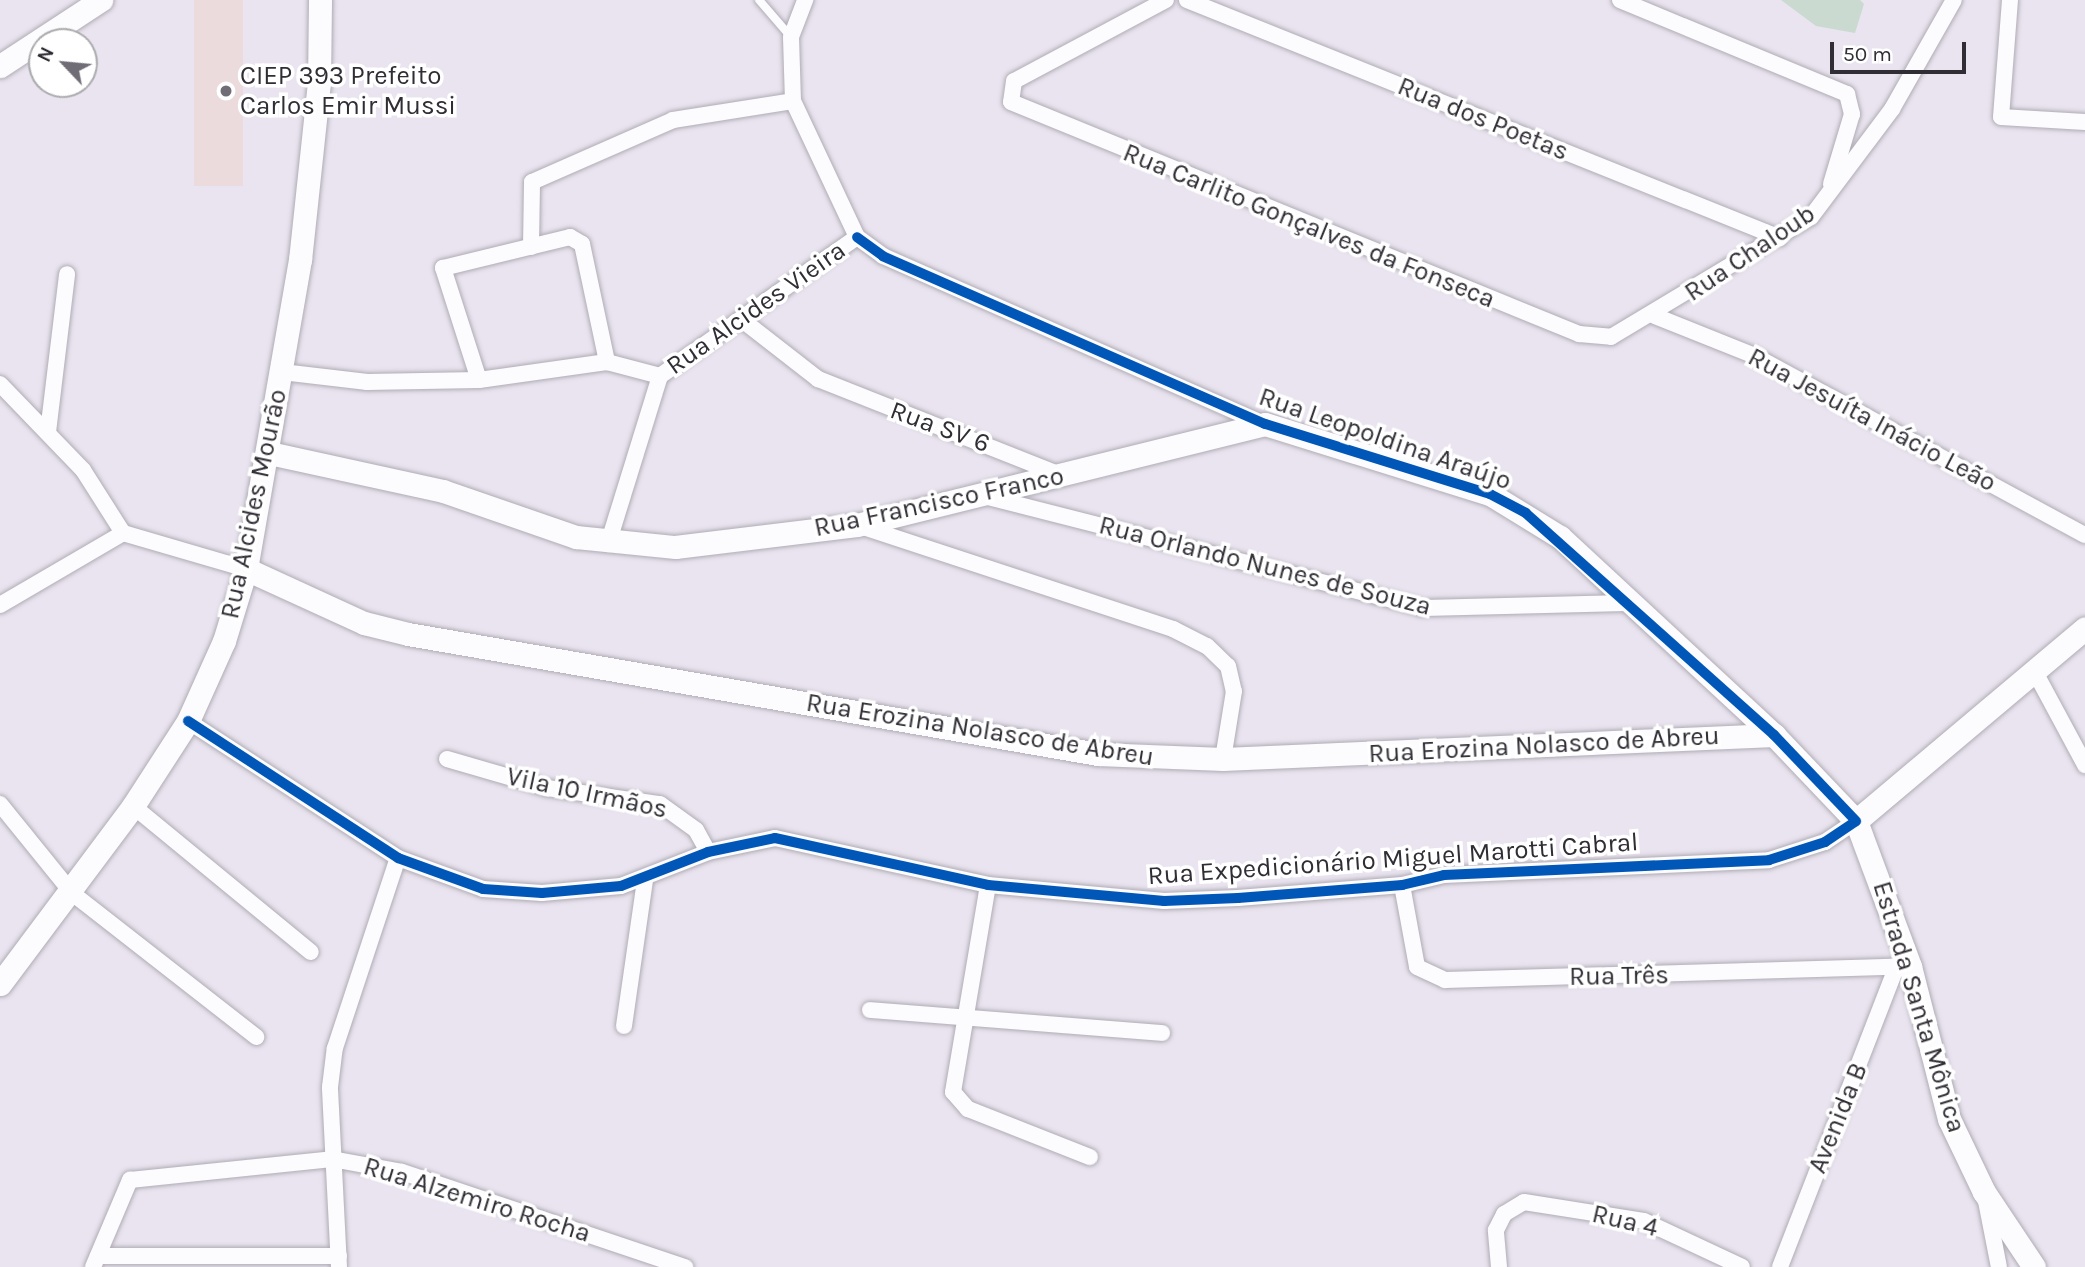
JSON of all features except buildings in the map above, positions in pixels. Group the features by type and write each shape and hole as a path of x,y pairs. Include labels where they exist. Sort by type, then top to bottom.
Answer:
{"street":[{"path":"0,66 102,0"},
{"name":"Rua Alcides Mourão","path":"0,984 72,893 134,806 188,721 224,641 246,569 282,372 311,173 320,0"},
{"name":"Rua Alcides Vieira","path":"608,544 660,376 857,237 793,101 791,37 805,0"},
{"name":"Rua Carlito Gonçalves da Fonseca","path":"1166,0 1014,81 1011,102 1579,334 1611,337"},
{"name":"Rua dos Poetas","path":"1187,0 1780,238"},
{"path":"1620,0 1847,94 1852,114 1827,197"},
{"name":"Rua Chaloub","path":"1611,337 1655,316 1780,238 1827,197 1892,109 1954,0"},
{"path":"2005,3 1998,109 2007,120 2085,122"},
{"path":"531,247 532,182 673,120 793,101"},
{"path":"479,380 443,268 570,237 582,244 607,362"},
{"name":"Rua Leopoldina Araújo","path":"857,237 883,256 1265,424 1490,494 1560,537 1628,603 1774,735 1856,821"},
{"path":"48,432 67,274"},
{"name":"Rua Jesuíta Inácio Leão","path":"1655,316 1755,356 2085,535"},
{"name":"Rua SV 6","path":"741,319 784,359 818,379 1062,475"},
{"path":"282,372 367,382 479,380 607,362 660,376"},
{"path":"1,387 48,432 123,533 246,569"},
{"name":"Rua Francisco Franco","path":"268,453 443,491 608,544 676,547 858,525 988,497 1062,475 1265,424"},
{"name":"Rua Orlando Nunes de Souza","path":"988,497 1422,608 1628,603"},
{"path":"858,525 1208,646 1227,666 1234,691 1223,759"},
{"path":"0,604 123,533"},
{"name":"Rua Erozina Nolasco de Abreu","path":"246,569 364,623 408,635 1098,754 1223,759 1774,735"},
{"path":"1856,821 2085,628"},
{"path":"2035,672 2085,765"},
{"name":"Rua Expedicionário Miguel Marotti Cabral","path":"188,721 398,858 483,889 594,891 645,880 708,852 775,838 988,885 1164,901 1402,885 1444,875 1769,860 1825,842 1856,821"},
{"name":"Vila 10 Irmãos","path":"447,759 547,788 660,804 696,830 708,852"},
{"path":"0,804 7,833 72,893 256,1037"},
{"path":"134,806 311,952"},
{"name":"Estrada Santa Mônica","path":"1856,821 1871,854 1949,1119 1984,1192 2034,1267"},
{"path":"95,1262 339,1261 332,1159 335,1048 398,858"},
{"path":"624,1026 645,880"},
{"path":"988,885 952,1079 959,1102 1090,1157"},
{"name":"Rua Três","path":"1402,885 1416,967 1444,980 1903,968"},
{"name":"Avenida B","path":"1780,1267 1903,968"},
{"path":"870,1010 1162,1033"},
{"name":"Rua Alzemiro Rocha","path":"95,1262 125,1188 140,1176 332,1159 402,1172 685,1267"},
{"path":"1984,1192 1999,1267"},
{"name":"Rua 4","path":"1499,1267 1496,1230 1504,1214 1524,1202 1644,1221 1742,1267"}],"lane":[{"path":"759,0 791,37"}],"shaded area":[{"name":"CIEP 393 Prefeito Carlos Emir Mussi","path":"194,0 243,0 243,186 194,186"},
{"path":"1781,0 1860,0 1864,4 1855,33 1816,26"}],"cycle path":[{"path":"188,721 398,858 483,889 542,893 621,886 708,852 775,838 988,885 1164,901 1238,898 1402,885 1444,875 1769,860 1825,842 1856,821 1774,735 1526,513 1490,494 1265,424 883,256 857,237"}],"place":[{"name":"CIEP 393 Prefeito Carlos Emir Mussi","path":"226,91"}]}
